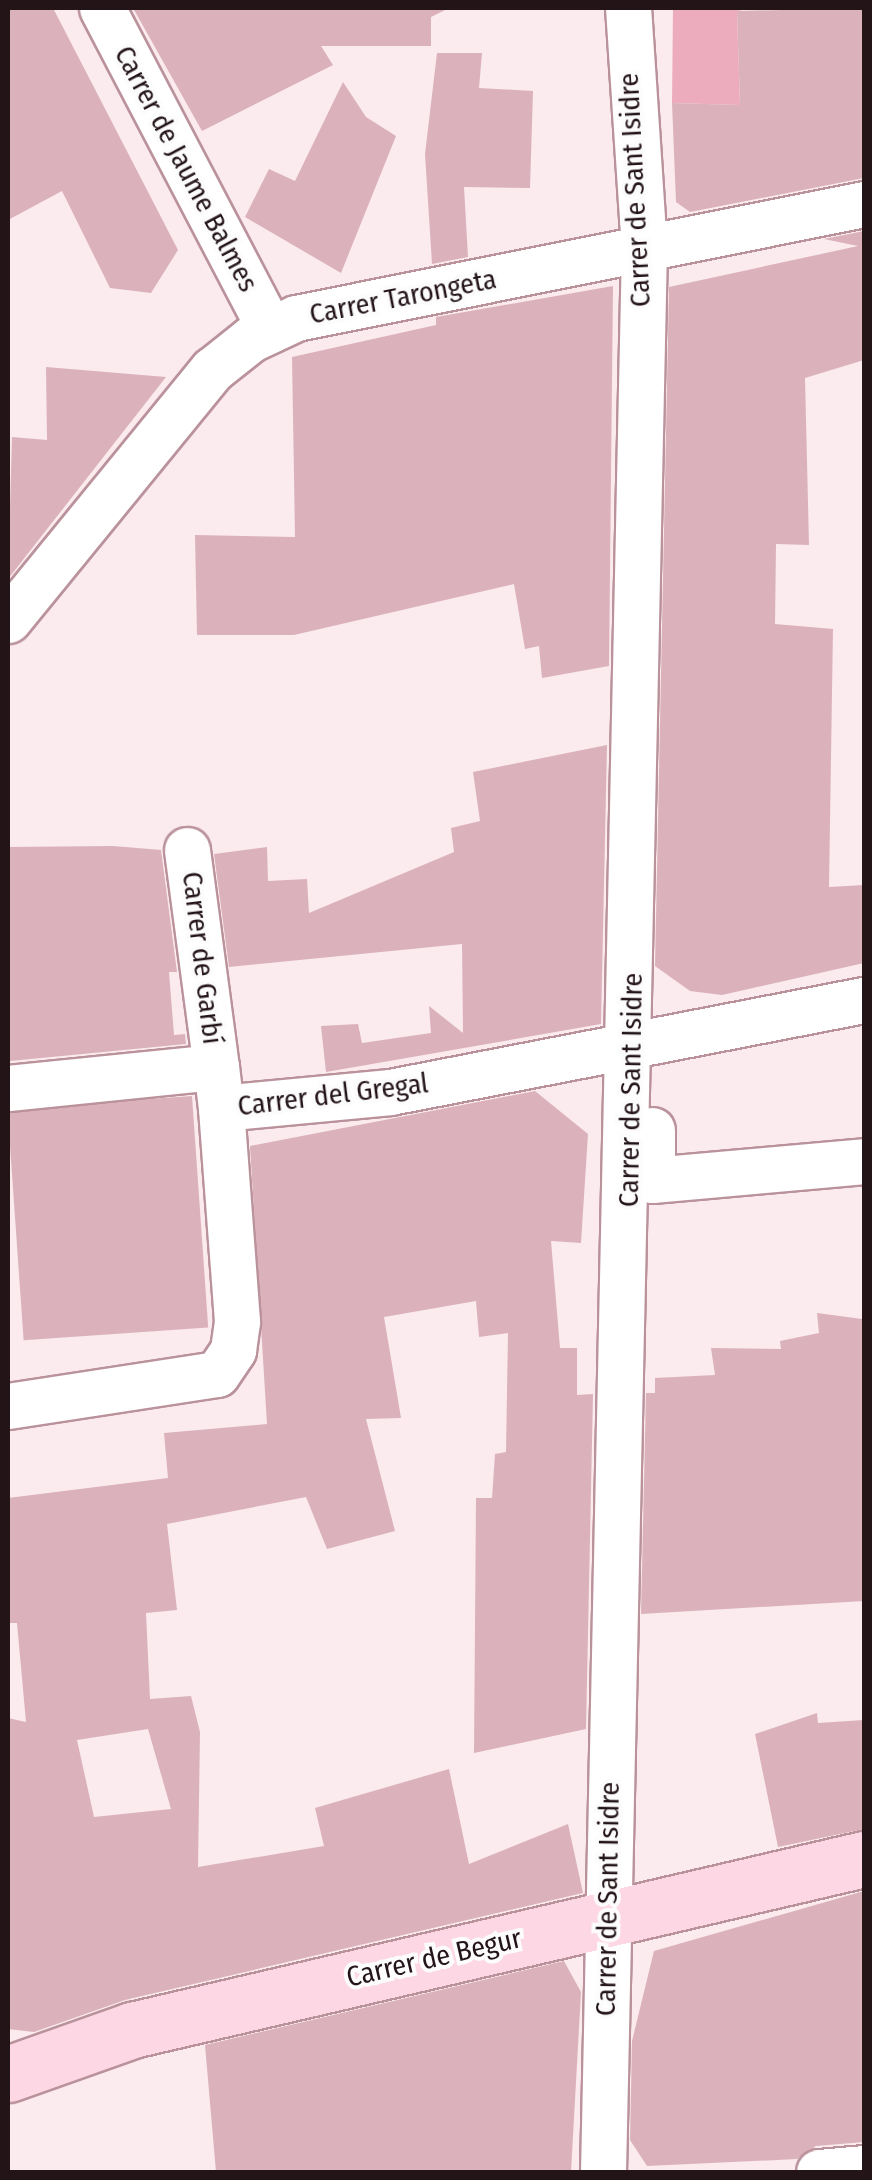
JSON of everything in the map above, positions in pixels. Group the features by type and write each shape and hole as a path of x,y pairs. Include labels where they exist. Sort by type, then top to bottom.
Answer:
{"street":[{"name":"Carrer de Jaume Balmes","path":"102,8 270,330"},
{"name":"Carrer de Sant Isidre","path":"602,2172 606,1917 629,1202 644,248 628,8"},
{"name":"Carrer Tarongeta","path":"8,620 212,370 270,330 864,204"},
{"name":"Carrer de Garbí","path":"8,1406 217,1374 237,1321 219,1087 188,850"},
{"name":"Carrer del Gregal","path":"8,1088 219,1087 390,1092 864,1000"},
{"path":"864,1016 671,1051 653,1075 652,1180 864,1161"},
{"path":"629,1202 864,1180"},
{"name":"Carrer de Begur","path":"8,2074 132,2030 864,1859"},
{"path":"819,2172 864,2168"}],"shaded area":[{"path":"673,8 756,8 737,11 740,105 672,103"}],"building":[{"path":"8,8 53,8 178,250 151,293 110,288 62,191 8,220"},
{"path":"133,8 449,8 431,17 431,46 321,46 333,65 202,131"},
{"path":"864,8 864,178 690,212 676,202 672,103 740,105 737,11"},
{"path":"437,53 482,53 479,88 533,91 530,188 464,187 468,257 432,264 425,154"},
{"path":"343,82 366,117 396,136 341,273 245,217 269,169 295,181"},
{"path":"864,231 864,360 805,378 809,545 776,544 775,624 833,629 829,887 864,885 864,963 722,995 690,991 655,966 669,287 858,246 824,239"},
{"path":"613,286 609,666 542,678 539,646 525,649 514,584 294,635 197,635 195,535 295,537 292,357 436,325 436,317"},
{"path":"46,367 166,377 8,579 12,437 47,440"},
{"path":"607,745 601,1024 326,1072 321,1026 358,1024 362,1043 431,1033 429,1006 463,1033 462,944 229,967 214,854 267,847 268,881 307,879 309,913 454,852 451,828 480,821 473,772"},
{"path":"113,846 161,850 177,972 169,972 174,1035 185,1034 186,1044 10,1061 8,847"},
{"path":"535,1091 588,1134 581,1243 551,1241 560,1348 577,1348 577,1395 593,1394 586,1729 474,1753 476,1498 492,1498 495,1454 506,1452 508,1333 479,1337 476,1301 384,1317 401,1418 366,1419 395,1531 327,1549 306,1497 167,1524 177,1610 146,1613 150,1699 191,1696 200,1732 198,1867 324,1846 315,1808 449,1769 469,1864 568,1824 583,1893 125,2000 34,2032 8,2029 8,1718 26,1722 17,1623 8,1623 8,1498 168,1478 164,1433 267,1424 250,1146","holes":["148,1729 171,1809 94,1817 77,1740"]},
{"path":"192,1096 208,1327 24,1340 8,1109"},
{"path":"817,1313 862,1319 864,1601 641,1614 646,1393 655,1393 655,1378 715,1375 711,1348 781,1349 780,1341 819,1333"},
{"path":"817,1713 818,1723 864,1720 864,1829 778,1847 755,1734"},
{"path":"864,1891 864,2142 816,2146 797,2159 647,2166 630,2140 632,2041 654,1951"},
{"path":"564,1961 581,1992 571,2172 216,2172 205,2045"}]}
